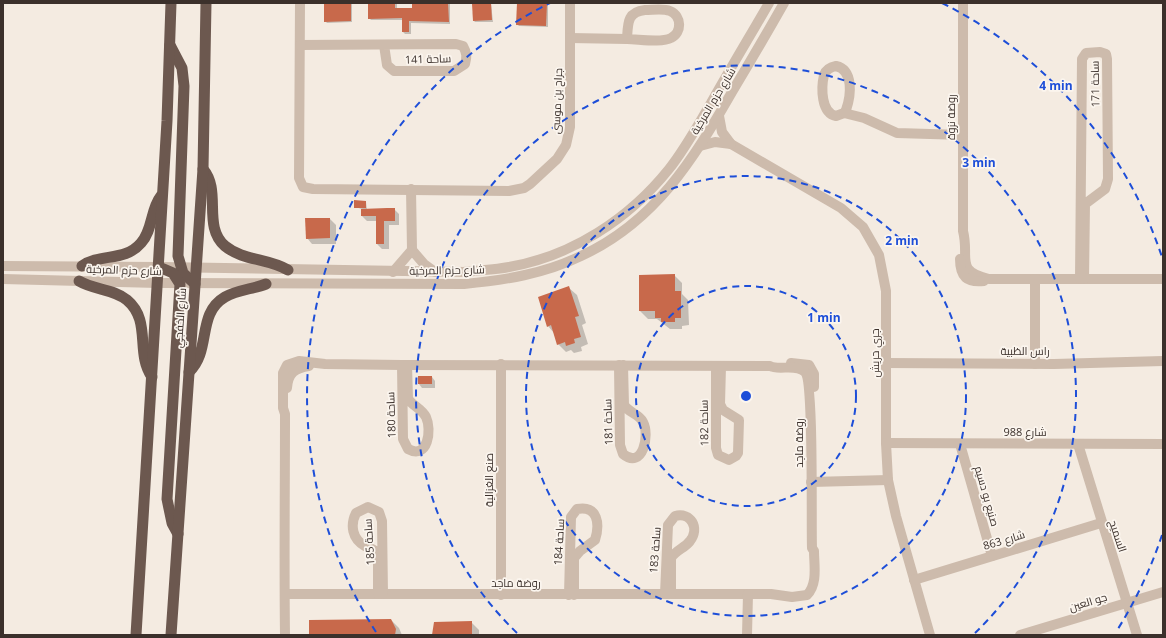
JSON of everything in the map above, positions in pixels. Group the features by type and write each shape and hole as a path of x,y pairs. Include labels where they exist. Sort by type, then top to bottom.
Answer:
{"highway":[{"path":"136,635 159,267 171,3"},
{"name":"شارع الخفجي","path":"171,635 203,169 206,3"},
{"path":"170,44 180,64 184,86 177,250 181,268 186,277 195,284"},
{"path":"203,169 211,183 214,228 224,246 240,255 273,263 288,270"},
{"path":"82,266 92,261 123,256 136,248 146,237 156,203 163,194"},
{"path":"159,267 173,273 180,284 167,499 169,512 178,534"},
{"path":"80,281 94,288 122,296 137,311 143,330 145,362 152,377"},
{"path":"190,372 200,358 208,316 217,303 231,294 266,284"}],"street":[{"name":"جراح بن موسى","path":"300,3 300,183 303,187 313,189 509,191 524,188 536,179 561,153 568,138 570,127 570,3"},
{"name":"شارع حزم المرخية","path":"3,266 464,272 517,265 545,257 563,250 612,225 645,196 670,169 692,135 769,3"},
{"name":"شارع حزم المرخية","path":"3,279 180,284 464,284 513,279 552,268 581,256 606,243 635,222 677,180 719,116 784,3"},
{"name":"روضة نزوة","path":"963,3 963,231 967,268 974,276 989,280 1163,279"},
{"path":"570,38 667,40 678,31 679,21 673,13 669,11 639,10 630,16 627,38"},
{"name":"ساحة 141","path":"300,45 456,44 463,46 467,58 465,64 454,71 394,71 387,65 384,45"},
{"name":"ساحة 171","path":"1100,52 1106,54 1107,59 1108,179 1105,189 1098,195 1088,200 1084,208 1082,279 1082,59 1086,53 1100,52"},
{"path":"844,114 849,100 848,75 841,67 831,67 824,75 825,106 826,110 832,115 836,116 844,114 871,120 897,132 963,135"},
{"path":"849,100 871,120"},
{"name":"جري حريش","path":"719,116 722,132 731,144"},
{"name":"جري حريش","path":"700,146 716,142 731,144 841,208 855,219 870,237 880,255 886,292 886,443 888,480 896,516 930,635"},
{"path":"1081,184 1090,193 1098,195"},
{"path":"411,189 412,250 424,264 434,272"},
{"path":"392,272 412,250"},
{"path":"1035,279 1035,364"},
{"name":"راس الظبية","path":"886,362 1035,364 1163,361"},
{"name":"روضة ماجد","path":"284,594 771,594 797,591 806,586 809,576 809,550 812,548 811,404 808,380 804,371 794,368 770,366 325,364 300,368 290,375 285,414 284,594 285,635"},
{"name":"صنع الغزالية","path":"501,364 501,595"},
{"name":"ساحة 180","path":"404,365 407,396 416,408 424,414 428,425 427,444 422,450 412,451 405,445 403,439 404,365"},
{"name":"ساحة 181","path":"621,365 624,405 641,420 645,428 644,448 640,456 631,458 623,454 620,445 621,365"},
{"name":"ساحة 182","path":"718,366 721,408 737,417 740,423 738,453 732,458 721,458 716,452 715,422 718,366"},
{"path":"403,418 416,408"},
{"path":"620,424 624,417 631,412"},
{"path":"715,422 720,416 727,412"},
{"name":"شارع 988","path":"886,443 1163,444"},
{"name":"صنيع بو دسيم","path":"960,444 992,556"},
{"name":"السميح","path":"1078,444 1101,523 1137,635"},
{"name":"روضة ماجد","path":"811,482 888,480"},
{"name":"ساحة 184","path":"584,507 590,509 594,514 597,527 594,540 574,558 572,595 570,523 573,512 577,508 584,507"},
{"name":"ساحة 185","path":"372,508 380,512 382,521 383,540 380,594 378,555 375,550 368,547 355,537 352,526 356,513 362,509 372,508"},
{"name":"ساحة 183","path":"675,516 686,516 691,519 693,525 693,536 688,544 671,558 668,594 666,540 668,525 670,520 675,516"},
{"name":"شارع 863","path":"914,580 1101,523"},
{"path":"368,547 377,545 383,540"},
{"path":"666,540 673,546 682,548"},
{"path":"570,542 585,548"},
{"name":"جو العين","path":"1020,635 1163,592"},
{"path":"747,635 748,594"}],"building":[{"path":"324,3 351,3 351,21 324,22"},
{"path":"368,3 395,3 395,8 412,8 412,3 448,3 449,22 409,21 409,32 402,32 402,18 368,19"},
{"path":"491,3 492,20 473,21 472,4"},
{"path":"517,3 547,3 546,26 516,25"},
{"path":"354,200 366,201 366,208 354,208"},
{"path":"395,208 395,221 384,221 384,244 376,244 376,216 361,216 361,209"},
{"path":"305,218 330,218 330,238 306,239"},
{"path":"675,274 675,291 681,291 681,318 675,318 675,322 661,322 661,318 655,318 655,311 639,311 639,275"},
{"path":"569,286 579,316 575,317 581,337 574,339 575,343 566,346 565,342 557,345 551,325 547,327 538,297"},
{"path":"418,376 432,376 432,384 418,384"},
{"path":"391,619 396,629 395,635 309,635 309,620"},
{"path":"472,621 472,635 432,635 434,622"}]}
